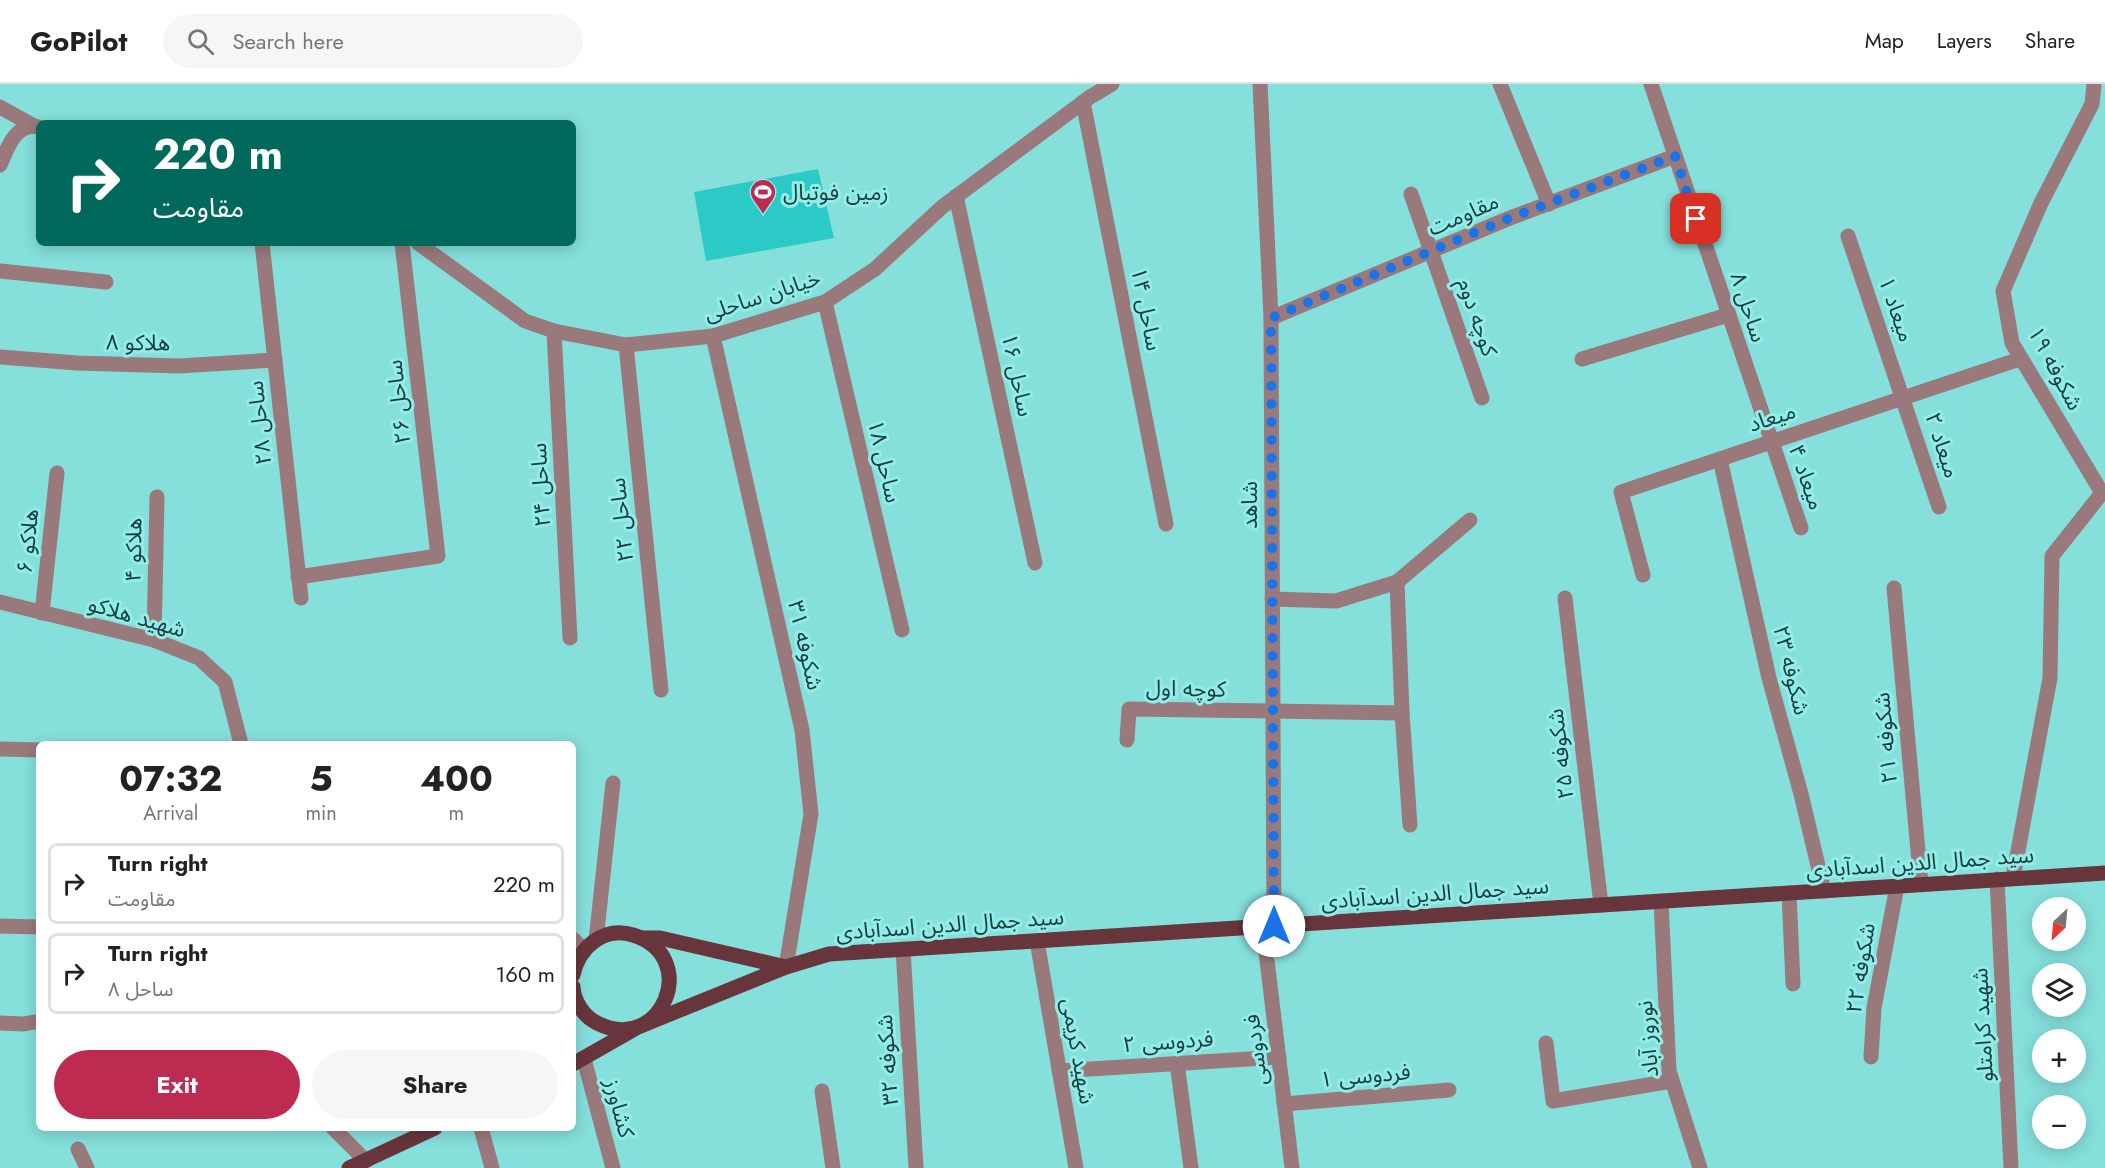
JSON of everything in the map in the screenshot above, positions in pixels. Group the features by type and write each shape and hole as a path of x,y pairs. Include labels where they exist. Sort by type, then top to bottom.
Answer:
{"main road":[{"name":"سید جمال الدین اسدآبادی","path":"638,1027 786,967 829,954 2105,873"},
{"path":"576,963 584,943 611,934 627,933 642,938 656,947 665,960 670,976 669,992 663,1007 652,1019 578,1061"},
{"path":"642,938 660,938 786,967"},
{"path":"576,998 581,1009 592,1021 606,1028 622,1030 638,1027"},
{"path":"355,1166 429,1131"}],"street":[{"name":"خیابان ساحلی","path":"422,246 525,321 554,331 626,345 713,336 825,302 874,269 956,196 1083,102 1112,84"},
{"name":"شاهد","path":"1260,84 1271,318 1273,712 1269,926"},
{"path":"1500,84 1549,204"},
{"name":"ساحل ۸","path":"1651,84 1770,442"},
{"name":"شکوفه ۱۹","path":"2013,878 2050,678 2052,556 2103,493 2012,343 2003,291 2042,203 2092,104 2094,84"},
{"name":"ساحل ۱۴","path":"1083,102 1166,524"},
{"path":"0,107 31,128 9,143 0,165"},
{"name":"مقاومت","path":"1271,318 1549,204 1675,156"},
{"path":"1411,194 1432,251"},
{"name":"ساحل ۱۶","path":"956,196 1035,563"},
{"name":"میعاد ۱","path":"1848,236 1904,397"},
{"name":"ساحل ۲۸","path":"262,246 301,598"},
{"name":"ساحل ۲۶","path":"298,577 438,556 402,246"},
{"name":"کوچه دوم","path":"1432,251 1482,398"},
{"path":"0,271 106,282"},
{"name":"ساحل ۱۸","path":"825,302 902,630"},
{"path":"1582,359 1728,315"},
{"name":"ساحل ۲۴","path":"554,331 570,638"},
{"name":"شکوفه ۳۱","path":"713,336 802,730 811,814 786,967"},
{"name":"ساحل ۲۲","path":"626,345 661,690"},
{"name":"هلاکو ۸","path":"0,357 77,363 179,366 275,360"},
{"name":"میعاد","path":"1643,575 1621,492 2020,359"},
{"name":"میعاد ۲","path":"1904,397 1939,507"},
{"name":"میعاد ۴","path":"1770,442 1801,528"},
{"name":"شکوفه ۲۳","path":"1720,459 1769,678 1801,794 1824,891"},
{"name":"هلاکو ۶","path":"42,613 57,473"},
{"name":"هلاکو ۴","path":"154,640 157,497"},
{"path":"1272,599 1335,601 1397,582 1470,520"},
{"path":"1397,582 1402,713 1410,825"},
{"name":"شکوفه ۲۱","path":"1894,588 1921,884"},
{"name":"شکوفه ۲۵","path":"1565,598 1601,905"},
{"name":"شهید هلاکو","path":"0,602 154,640 199,658 225,681 241,741"},
{"name":"کوچه اول","path":"1127,740 1129,709 1273,712"},
{"path":"1273,712 1402,713"},
{"path":"0,749 36,750"},
{"path":"584,943 613,783"},
{"name":"شهید کرامتلو","path":"1997,879 2011,1168"},
{"name":"شکوفه ۲۲","path":"1871,1057 1874,1008 1897,886"},
{"path":"1789,893 1792,984"},
{"name":"نوروز آباد","path":"1661,901 1669,1071 1700,1168"},
{"path":"0,926 36,927"},
{"name":"فردوسی","path":"1269,926 1279,1056 1292,1168"},
{"name":"شهید کریمی","path":"1036,941 1076,1168"},
{"name":"شکوفه ۳۲","path":"903,949 916,1168"},
{"path":"0,1023 24,1024 36,1022"},
{"path":"1546,1043 1553,1101 1672,1081"},
{"name":"فردوسی ۲","path":"1059,1071 1279,1056"},
{"name":"کشاورز","path":"578,1061 613,1168"},
{"path":"1177,1063 1191,1168"},
{"name":"فردوسی ۱","path":"1284,1104 1449,1090"},
{"path":"822,1091 834,1168"},
{"path":"335,1131 355,1166"},
{"path":"482,1131 492,1168"},
{"path":"78,1149 87,1168"}],"shaded area":[{"name":"زمین فوتبال","path":"818,169 834,238 706,261 694,192"}],"place":[{"name":"زمین فوتبال","path":"763,215"}],"route":[{"path":"1274,926 1271,318 1510,218 1675,156 1696,219"}]}
